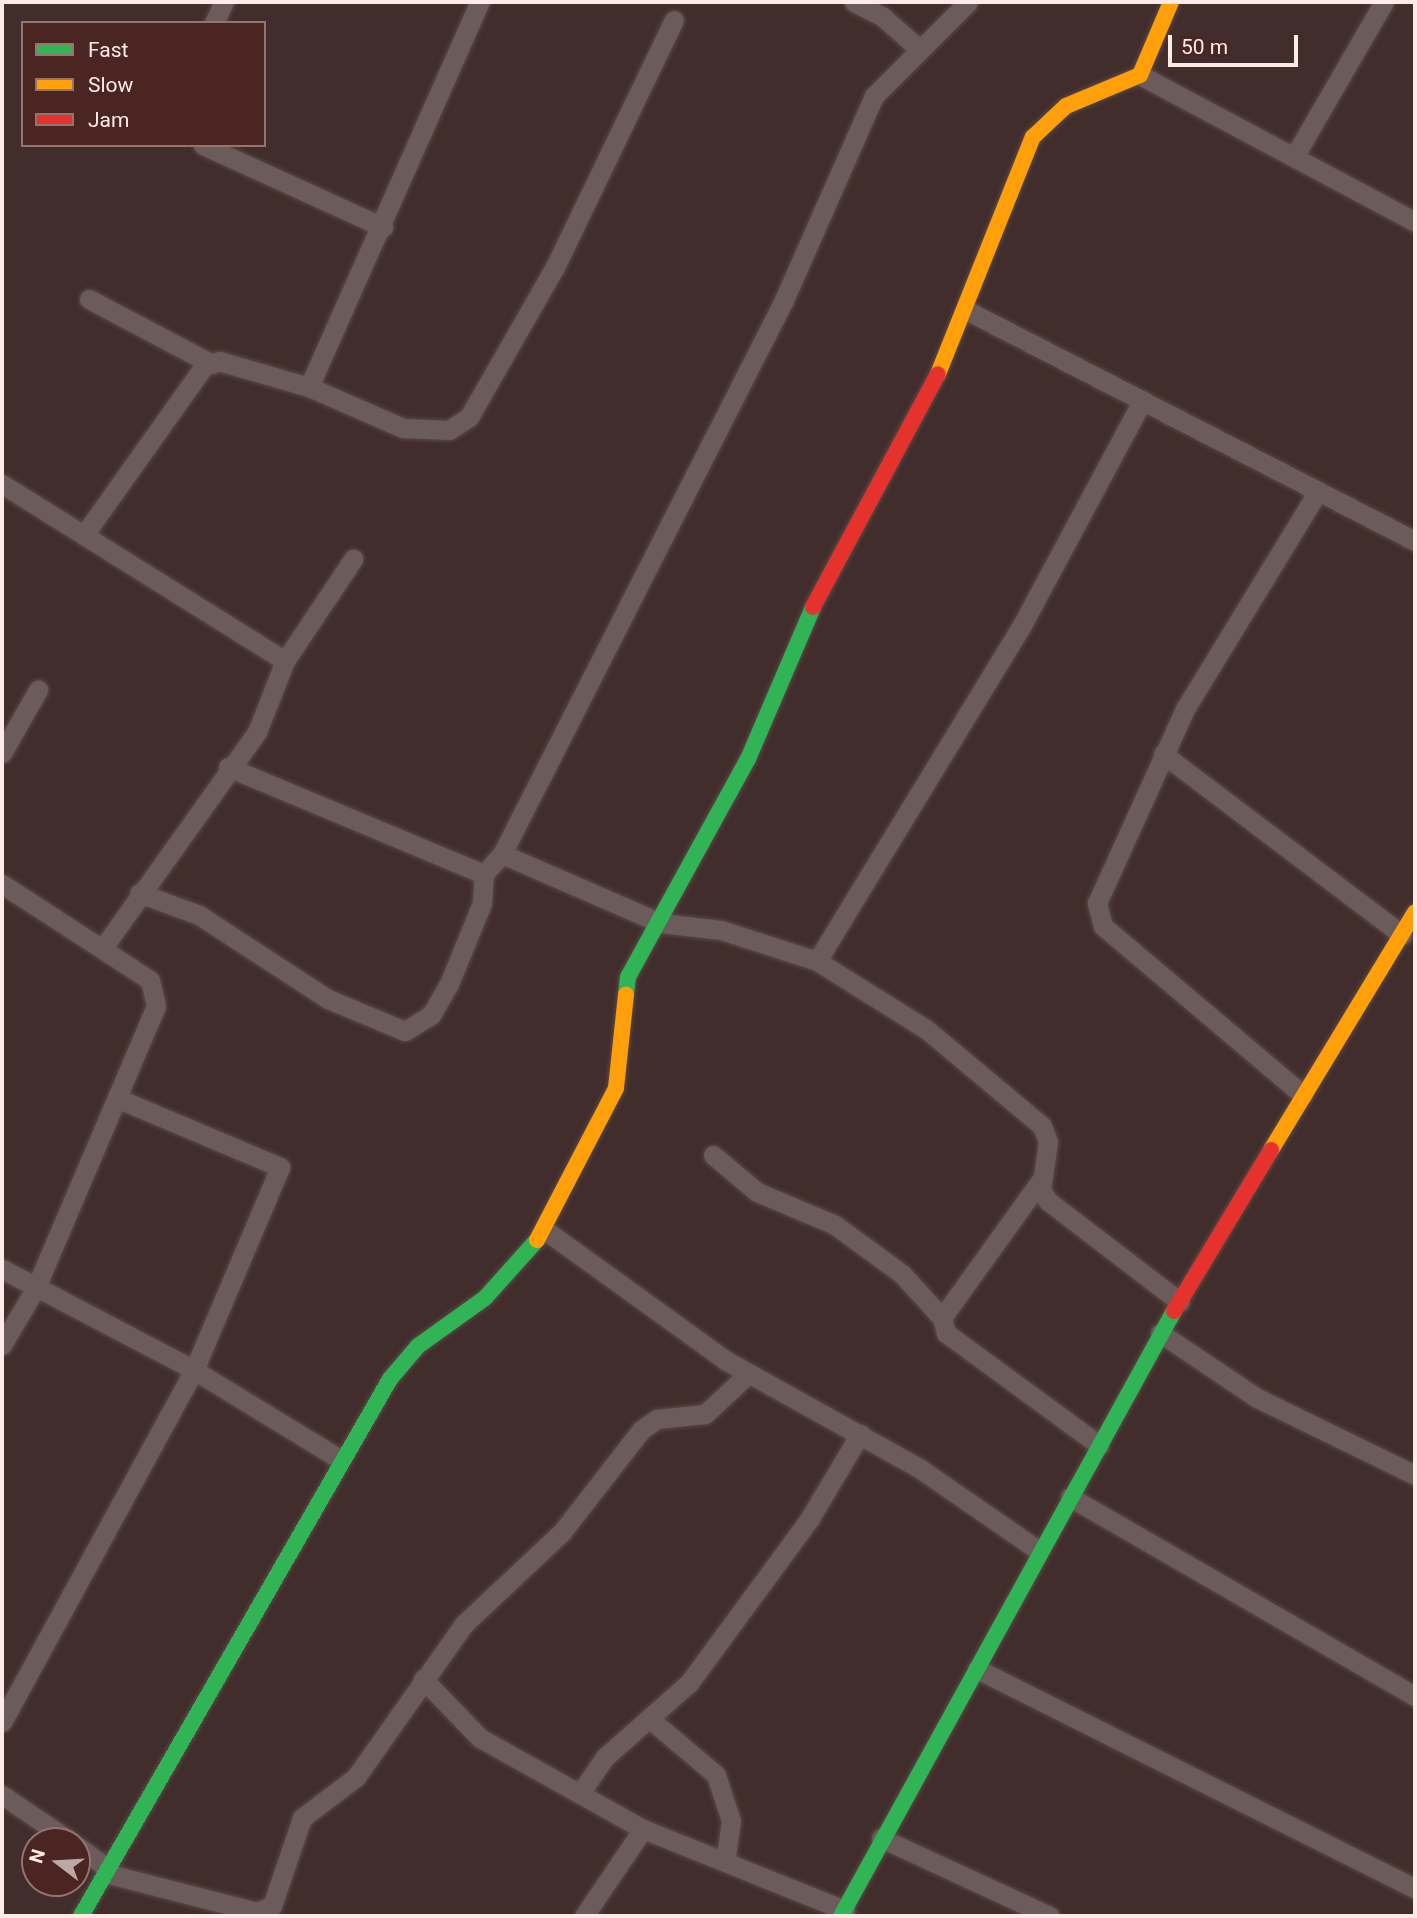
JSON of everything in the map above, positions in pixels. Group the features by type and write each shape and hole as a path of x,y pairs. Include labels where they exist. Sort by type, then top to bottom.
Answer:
{"street":[{"path":"215,21 224,2"},
{"path":"309,387 383,227 480,2"},
{"path":"854,2 883,17 919,49"},
{"path":"139,892 181,905 328,999 405,1031 431,1015 449,984 482,903 484,874 502,855 784,300 874,96 968,2"},
{"path":"81,1916 234,1658 340,1459 403,1362 485,1298 545,1230 616,1088 622,995 748,759 820,592 900,452 968,311 979,263 1033,137 1066,106 1140,75 1171,2"},
{"path":"1294,157 1384,2"},
{"path":"89,299 212,364 238,362 428,432 469,417 555,267 674,20"},
{"path":"1140,75 1415,222"},
{"path":"207,147 383,227"},
{"path":"968,311 1317,493 1415,541"},
{"path":"85,535 212,364"},
{"path":"817,961 1021,627 1142,401"},
{"path":"2,484 285,661"},
{"path":"1303,1095 1103,926 1097,903 1103,884 1163,754 1317,493"},
{"path":"105,945 139,892 228,767 257,732 285,661 353,559"},
{"path":"2,753 38,690"},
{"path":"1163,754 1402,935"},
{"path":"228,767 484,874"},
{"path":"502,855 661,923 721,930 817,961 926,1029 1031,1111 1048,1142 1041,1180 942,1318"},
{"path":"2,884 105,945 150,979 155,993 153,1019 35,1289 2,1345"},
{"path":"423,1679 480,1738 643,1829 843,1913 881,1838 977,1669 1038,1550 1160,1333 1415,912"},
{"path":"2,1722 194,1370 279,1167 117,1098"},
{"path":"713,1155 757,1192 835,1225 902,1274 942,1318 946,1332 1099,1445"},
{"path":"1041,1180 1048,1201 1180,1302"},
{"path":"545,1230 748,1374 860,1434 1038,1550"},
{"path":"2,1269 35,1289 194,1370 340,1459"},
{"path":"1160,1333 1257,1398 1415,1475"},
{"path":"91,1858 107,1871 266,1910 302,1818 356,1777 464,1624 562,1532 641,1430 657,1419 705,1414 748,1374"},
{"path":"581,1792 605,1757 651,1720 689,1683 810,1518 860,1434"},
{"path":"1070,1497 1415,1696"},
{"path":"977,1669 1415,1888"},
{"path":"651,1720 716,1775 731,1821 725,1862"},
{"path":"2,1795 49,1827"},
{"path":"584,1916 643,1829"},
{"path":"881,1838 1050,1916"}],"traffic: fast":[{"path":"626,995 628,977 748,759 813,607"},
{"path":"81,1916 390,1379 418,1346 485,1298 537,1240"},
{"path":"841,1916 1174,1311"}],"traffic: slow":[{"path":"938,374 1033,137 1066,106 1140,75 1171,2"},
{"path":"1271,1150 1415,912"},
{"path":"537,1240 616,1088 626,995"}],"traffic: jam":[{"path":"813,607 938,374"},
{"path":"1174,1311 1271,1150"}]}
